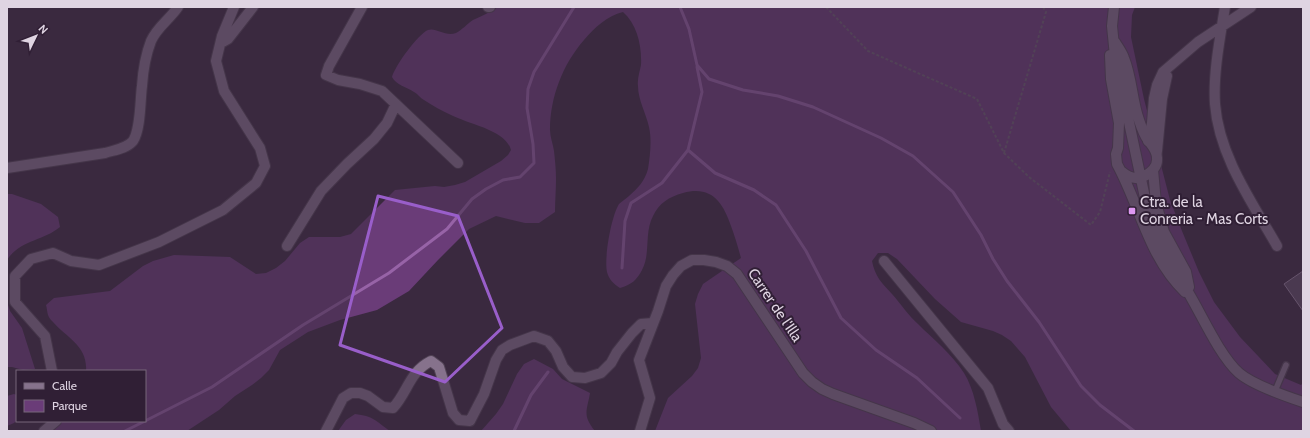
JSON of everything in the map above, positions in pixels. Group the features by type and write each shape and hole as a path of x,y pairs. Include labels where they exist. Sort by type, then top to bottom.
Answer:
{"street":[{"path":"7,168 105,153 121,149 132,141 137,131 142,85 151,41 156,32 172,16 178,7"},
{"path":"52,370 45,336 15,302 15,276 31,259 53,253 71,261 99,265 160,242 223,210 256,183 265,166 260,148 224,91 216,61 222,36 234,7"},
{"path":"220,43 228,39 253,7"},
{"path":"362,7 329,66 326,75 382,91 458,163"},
{"path":"1114,7 1112,26 1119,75 1140,178 1148,212 1156,234 1227,360 1233,368 1249,379 1303,402"},
{"path":"1225,7 1216,66 1215,104 1221,139 1239,179 1277,246"},
{"path":"1148,141 1152,122 1154,98 1157,85 1163,72 1198,42 1251,7"},
{"path":"1114,40 1124,57 1132,88 1134,105 1148,141 1157,151"},
{"path":"1114,40 1110,55 1110,79 1119,123 1116,158 1117,164 1155,250 1174,282 1192,299"},
{"path":"1121,171 1126,176 1140,178 1149,174 1158,160 1157,151 1163,93 1172,65"},
{"path":"287,246 321,192 347,164 374,139 387,123 396,104"},
{"path":"1118,148 1125,142 1133,139 1138,138 1148,141"},
{"path":"1152,170 1156,203 1164,232 1186,272 1192,299"},
{"name":"Carrer de l'Illa","path":"640,431 650,398 639,360 666,286 681,266 692,260 704,260 727,266 737,274 796,363 812,382 833,394 914,423 931,431"},
{"path":"884,261 988,388 1004,429"},
{"path":"326,431 343,398 351,393 360,393 368,396 383,407 392,408 399,402 406,386 417,371 431,361 439,367 453,413 459,420 470,420 484,394 496,360 502,350 510,345 534,336 548,341 556,351 563,367 572,377 585,378 601,373 611,363 632,333 641,324 653,322"},
{"path":"44,431 55,422"}],"lane":[{"path":"1275,391 1286,365"}],"path":[{"path":"826,7 868,51 977,99 1004,153 1029,177 1091,225 1100,212 1112,163 1116,158"},
{"path":"1004,153 1046,12 1043,7"}],"highlighted area":[{"path":"378,196 458,216 502,328 445,382 340,345"}],"green space":[{"path":"498,7 1135,7 1132,15 1131,37 1144,99 1170,200 1182,231 1199,272 1214,302 1240,337 1275,374 1301,385 1303,383 1303,431 1071,431 1051,407 1025,357 1011,341 993,331 961,322 935,299 897,259 888,253 878,253 872,261 879,279 911,317 948,353 964,373 973,393 981,431 655,431 668,398 692,376 698,368 701,358 695,304 698,294 703,284 741,258 728,217 720,203 708,194 701,191 693,191 673,196 661,204 655,211 650,223 645,263 636,279 630,284 620,288 609,277 606,266 606,257 613,218 619,204 635,191 645,177 648,169 650,148 649,127 638,91 641,50 635,29 628,17 623,12 607,19 588,35 564,70 555,93 552,105 550,135 556,169 555,212 539,223 525,223 496,216 469,229 409,291 377,310 340,320 308,332 280,350 269,370 261,378 235,396 219,410 187,431 51,431 61,422 146,422 146,370 86,370 84,355 76,343 48,316 46,305 54,298 110,291 143,266 153,261 174,255 230,257 256,274 266,273 285,261 300,243 309,237 340,237 351,234 395,190 435,186 444,187 465,182 501,161 508,155 511,150 508,143 502,137 486,128 458,118 438,108 399,84 392,77 407,51 419,37 428,30 431,29 448,34 456,33 473,20"},
{"path":"7,194 12,194 41,204 58,217 60,227 53,232 18,248 7,260"},
{"path":"7,302 10,311 22,328 35,369 23,370 7,367"},
{"path":"534,359 553,369 562,379 590,393 586,413 588,421 595,431 481,431 503,404 517,374 524,364"},
{"path":"16,395 16,421 7,426 7,396"},
{"path":"355,414 370,418 390,431 338,431 346,420"}],"building":[{"path":"1303,271 1303,311 1284,284"}],"waterway":[{"path":"146,420 212,387 303,325 389,273 447,229 472,199 486,189 503,180 520,177 534,163 533,144 527,108 528,89 534,72 574,7"},
{"path":"680,7 689,29 697,65 709,79 743,90 778,96 813,107 881,138 913,156 953,192 981,235 993,259 1007,281 1039,322 1081,386 1100,405 1134,431"},
{"path":"697,67 702,92 688,150 715,173 754,190 776,205 806,251 841,318 876,350 917,378 960,418"},
{"path":"622,268 625,221 631,203 662,183 688,150"},
{"path":"514,431 531,395 548,372"},
{"path":"125,431 143,422"}],"place":[{"name":"Ctra. de la Conreria - Mas Corts","path":"1132,211"}]}
